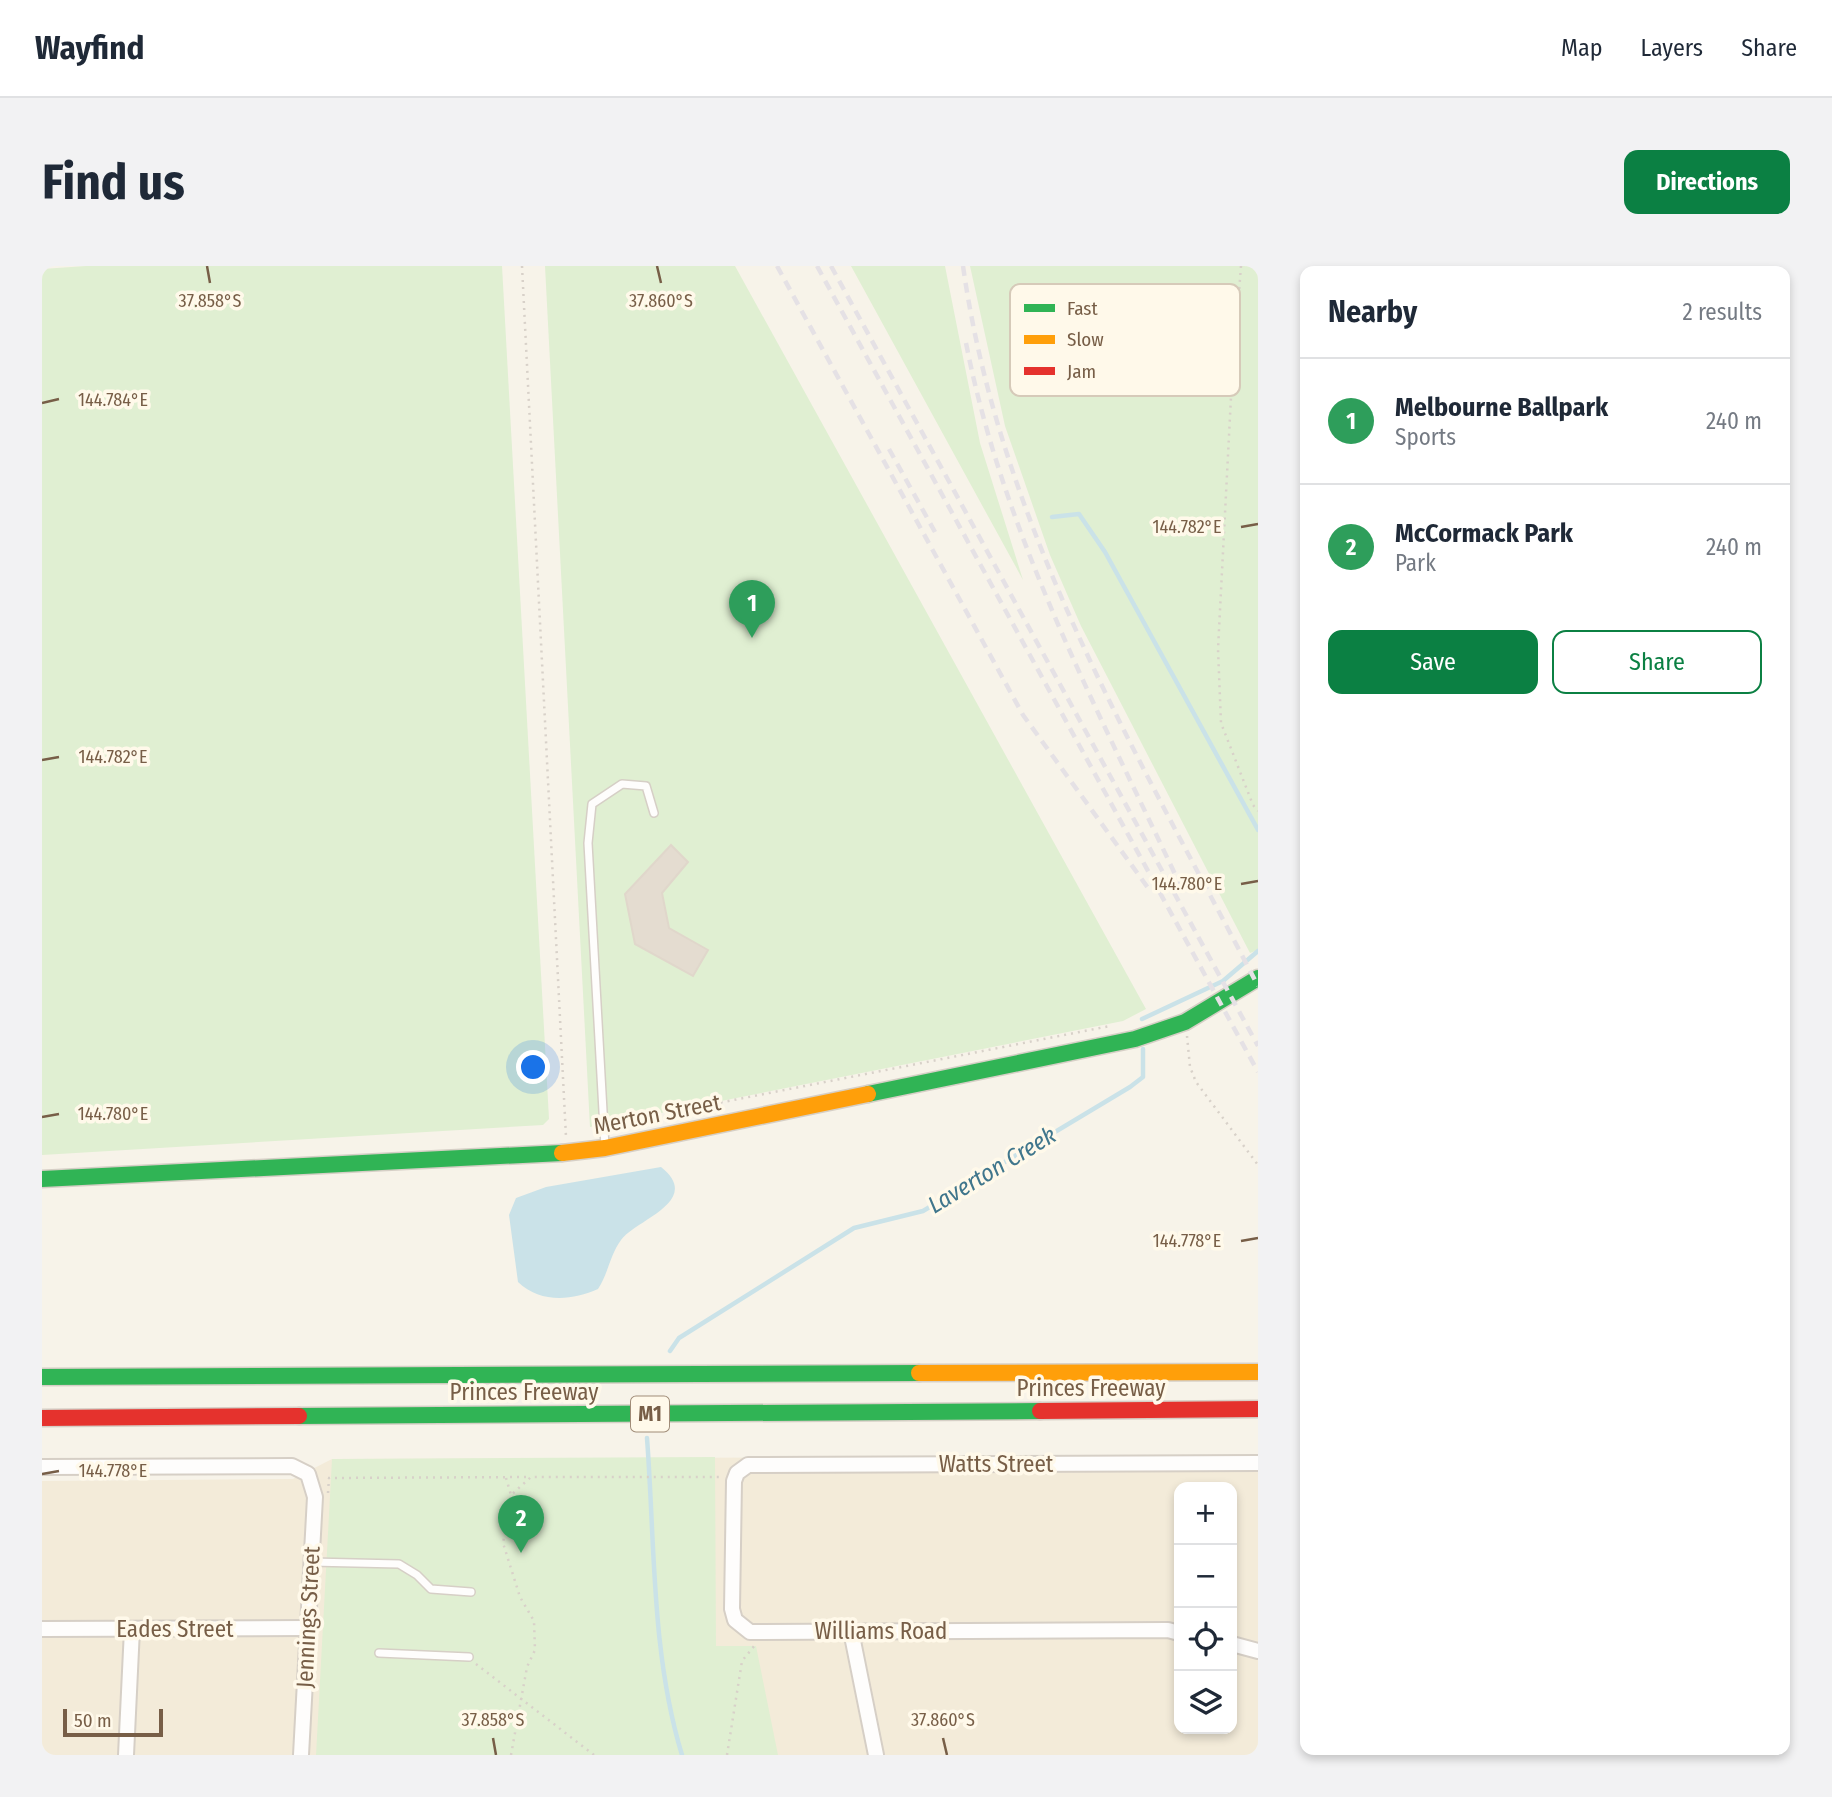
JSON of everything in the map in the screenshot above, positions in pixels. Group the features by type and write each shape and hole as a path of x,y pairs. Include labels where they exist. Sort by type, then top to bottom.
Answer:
{"main road":[{"name":"Merton Street","path":"42,1180 567,1153 606,1148 1116,1044 1185,1022 1258,978"},
{"name":"Princes Freeway","path":"42,1377 1258,1372"},
{"name":"Princes Freeway","path":"42,1418 1258,1409"}],"street":[{"name":"Watts Street","path":"731,1475 748,1465 1258,1464"},
{"path":"42,1467 292,1466 304,1470 312,1479"},
{"name":"Williams Road","path":"731,1475 733,1609 735,1620 750,1632 851,1630 1174,1633"},
{"name":"Jennings Street","path":"301,1755 315,1497 312,1479"},
{"name":"Eades Street","path":"42,1629 308,1628"},
{"path":"126,1755 132,1629"},
{"path":"851,1630 876,1755"},
{"path":"1237,1645 1258,1651"}],"lane":[{"path":"606,1148 588,843 592,804 622,783 646,786 654,813"},
{"path":"310,1562 399,1564 417,1575 431,1589 471,1592"},
{"path":"379,1653 469,1657"}],"path":[{"path":"522,266 567,1153"},
{"path":"1240,284 1241,266"},
{"path":"1231,396 1219,649 1221,723 1253,805 1258,811"},
{"path":"1185,1022 1190,1067 1196,1082 1258,1165"},
{"path":"652,1116 1115,1025"},
{"path":"312,1479 731,1475"},
{"path":"505,1477 511,1495 503,1543 520,1597 534,1620 535,1650 527,1667 511,1755"},
{"path":"511,1495 531,1477"},
{"path":"727,1755 742,1661 757,1644"},
{"path":"476,1664 594,1755"}],"shaded area":[{"path":"1258,1456 1258,1755 42,1755 42,1481 293,1479 332,1459"}],"green space":[{"path":"86,266 502,266 549,1119 543,1125 42,1155 42,269"},
{"path":"545,266 735,266 1146,1009 1123,1021 590,1127"},
{"path":"851,266 945,266 980,443 1023,580"},
{"path":"970,266 1258,266 1258,950 1250,953 1081,626 1050,555 1005,426"},
{"path":"715,1457 716,1646 756,1646 778,1755 316,1755 332,1459"}],"water":[{"path":"661,1167 672,1179 675,1190 671,1200 621,1240 598,1289 577,1296 556,1298 536,1294 518,1282 509,1215 516,1198 546,1187"}],"building":[{"path":"671,845 688,862 662,893 669,928 708,950 693,976 635,944 625,894"}],"waterway":[{"path":"1052,517 1079,514 1105,552 1258,830"},
{"name":"Laverton Creek","path":"1142,1019 1223,981 1258,951"},
{"name":"Laverton Creek","path":"670,1351 679,1338 854,1228 923,1211 1130,1087 1143,1077 1143,1049"},
{"name":"Laverton Creek","path":"647,1438 659,1638 672,1716 682,1755"}],"railway":[{"path":"777,266 1023,715 1151,892"},
{"path":"817,266 1258,1072"},
{"path":"831,266 1258,1046"},
{"path":"963,266 981,363 1008,457 1041,548 1079,638 1122,726 1258,986"},
{"path":"966,343 1004,486 1029,555 1088,691 1183,891"},
{"path":"889,449 935,532"}],"traffic: fast":[{"path":"868,1094 1135,1039 1185,1022 1258,978"},
{"path":"42,1179 562,1153"},
{"path":"42,1377 919,1373"},
{"path":"299,1416 1040,1411"}],"traffic: slow":[{"path":"562,1153 605,1148 868,1094"},
{"path":"919,1373 1258,1372"}],"traffic: jam":[{"path":"1040,1411 1258,1409"},
{"path":"42,1418 299,1416"}],"place":[{"name":"Melbourne Ballpark","path":"752,638"},
{"name":"McCormack Park","path":"521,1553"}]}
